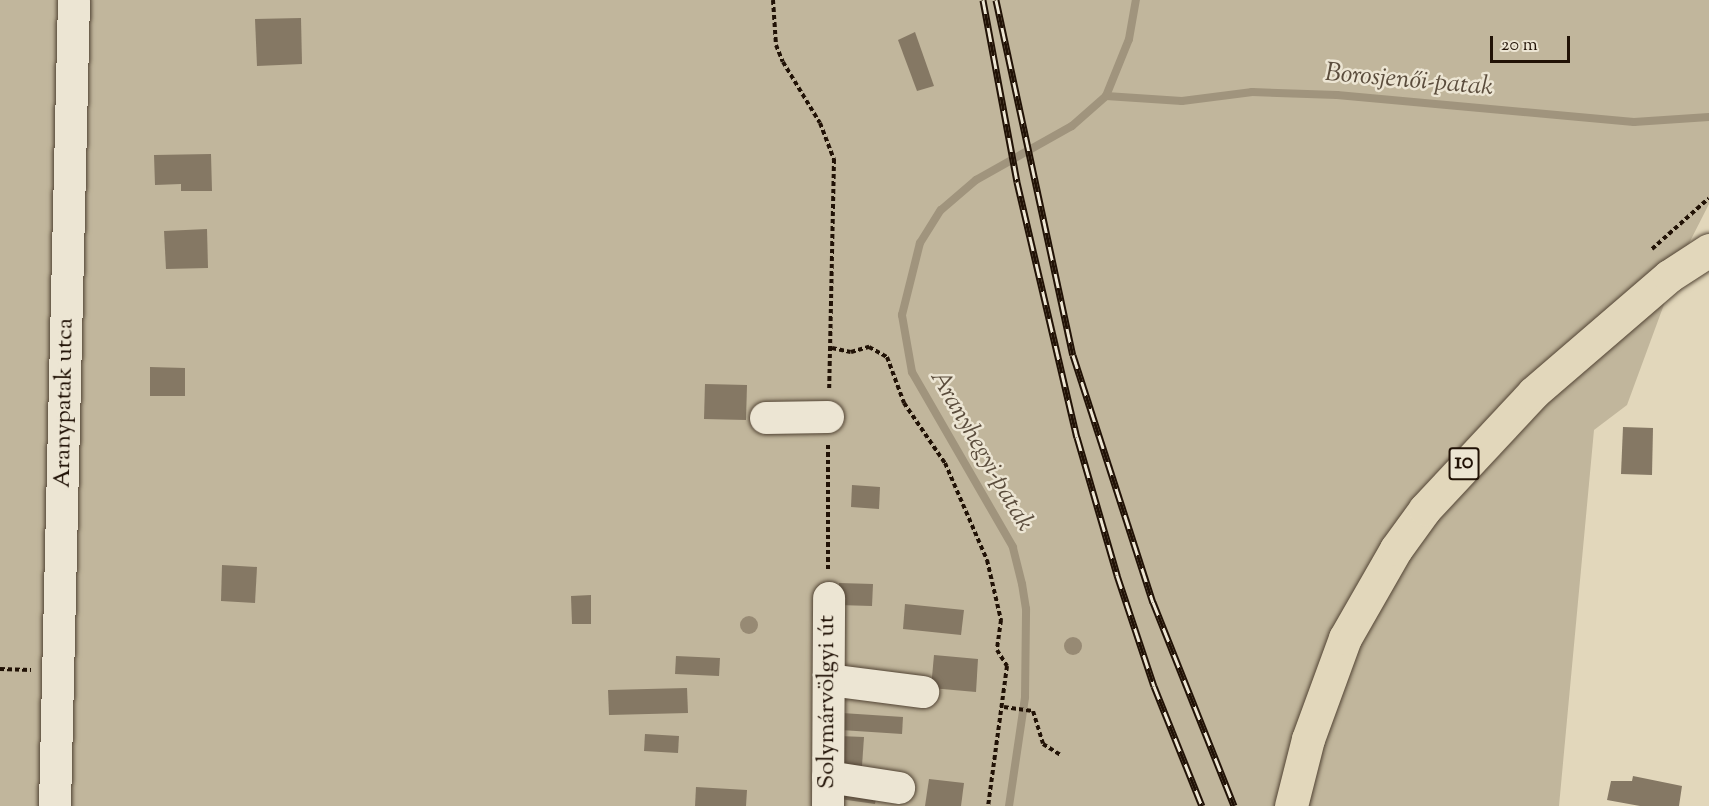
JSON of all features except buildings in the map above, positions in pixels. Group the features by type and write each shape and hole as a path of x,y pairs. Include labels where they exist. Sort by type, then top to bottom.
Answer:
{"main road":[{"name":"10","path":"1291,806 1308,739 1345,638 1396,549 1425,509 1533,393 1669,276 1707,250"}],"street":[{"name":"Aranypatak utca","path":"55,806 74,0"},
{"path":"766,418 828,417"},
{"name":"Solymárvölgyi út","path":"828,791 829,598"},
{"path":"829,680 923,692"},
{"path":"828,791 899,788"}],"path":[{"path":"773,0 776,45 783,62 820,123 834,159 832,348 828,417 829,598"},
{"path":"1652,249 1709,198"},
{"path":"832,348 851,352 869,347 887,357 904,403 945,463 987,560 999,603 997,650 1007,666 1004,707 988,806"},
{"path":"1004,707 1034,711 1043,744 1062,756"}],"shaded area":[{"path":"0,0 1709,0 1709,204 1680,261 1627,405 1594,430 1559,806 0,806"}],"waterway":[{"name":"Aranyhegyi-patak","path":"1009,806 1025,697 1026,609 1022,584 1013,547 912,372 902,315 920,243 941,210 976,180 1072,126 1106,96 1129,39 1136,0"},
{"name":"Borosjenői-patak","path":"1106,96 1182,101 1252,92 1337,95 1634,122 1709,117"}],"railway":[{"path":"983,0 1017,182 1077,437 1117,575 1154,686 1202,806"},
{"path":"996,0 1073,355 1153,602 1234,806"}]}
